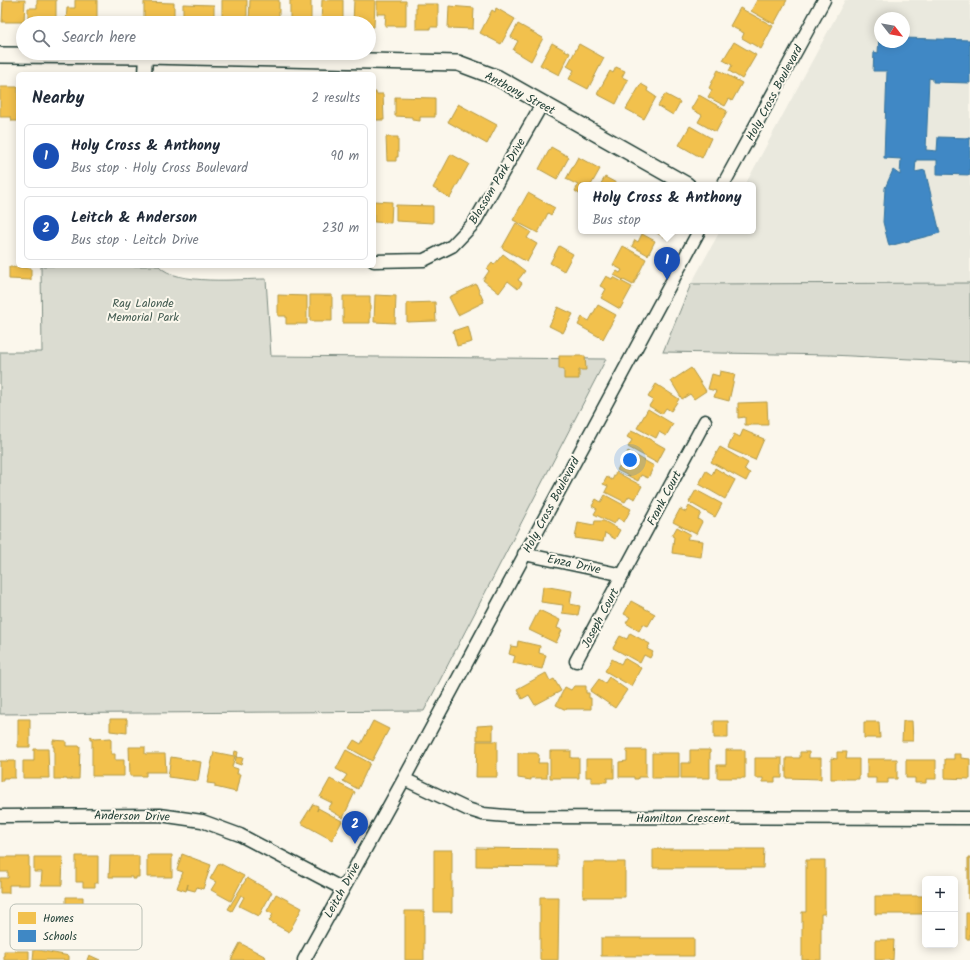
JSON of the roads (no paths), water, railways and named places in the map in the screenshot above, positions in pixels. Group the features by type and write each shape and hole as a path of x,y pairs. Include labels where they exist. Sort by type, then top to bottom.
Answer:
{"street":[{"name":"Holy Cross Boulevard","path":"725,182 824,0"},
{"name":"Anthony Street","path":"0,55 16,55"},
{"path":"145,72 146,60"},
{"name":"Anthony Street","path":"324,60 458,63 498,78 682,182"},
{"name":"Blossom Park Drive","path":"376,262 424,260 452,246 474,224 542,104"},
{"name":"Holy Cross Boulevard","path":"404,779 696,234"},
{"name":"Frank Court","path":"623,575 705,421"},
{"name":"Enza Drive","path":"524,554 623,575"},
{"name":"Joseph Court","path":"576,661 623,575"},
{"name":"Hamilton Crescent","path":"404,779 467,809 483,814 519,817 970,818"},
{"name":"Leitch Drive","path":"304,960 404,779"},
{"name":"Anderson Drive","path":"0,816 160,815 202,821 240,835 343,889"}],"place":[{"name":"Holy Cross & Anthony","path":"667,280"},
{"name":"Leitch & Anderson","path":"355,844"}],"park label":[{"name":"Ray Lalonde Memorial Park","path":"143,310"}]}
